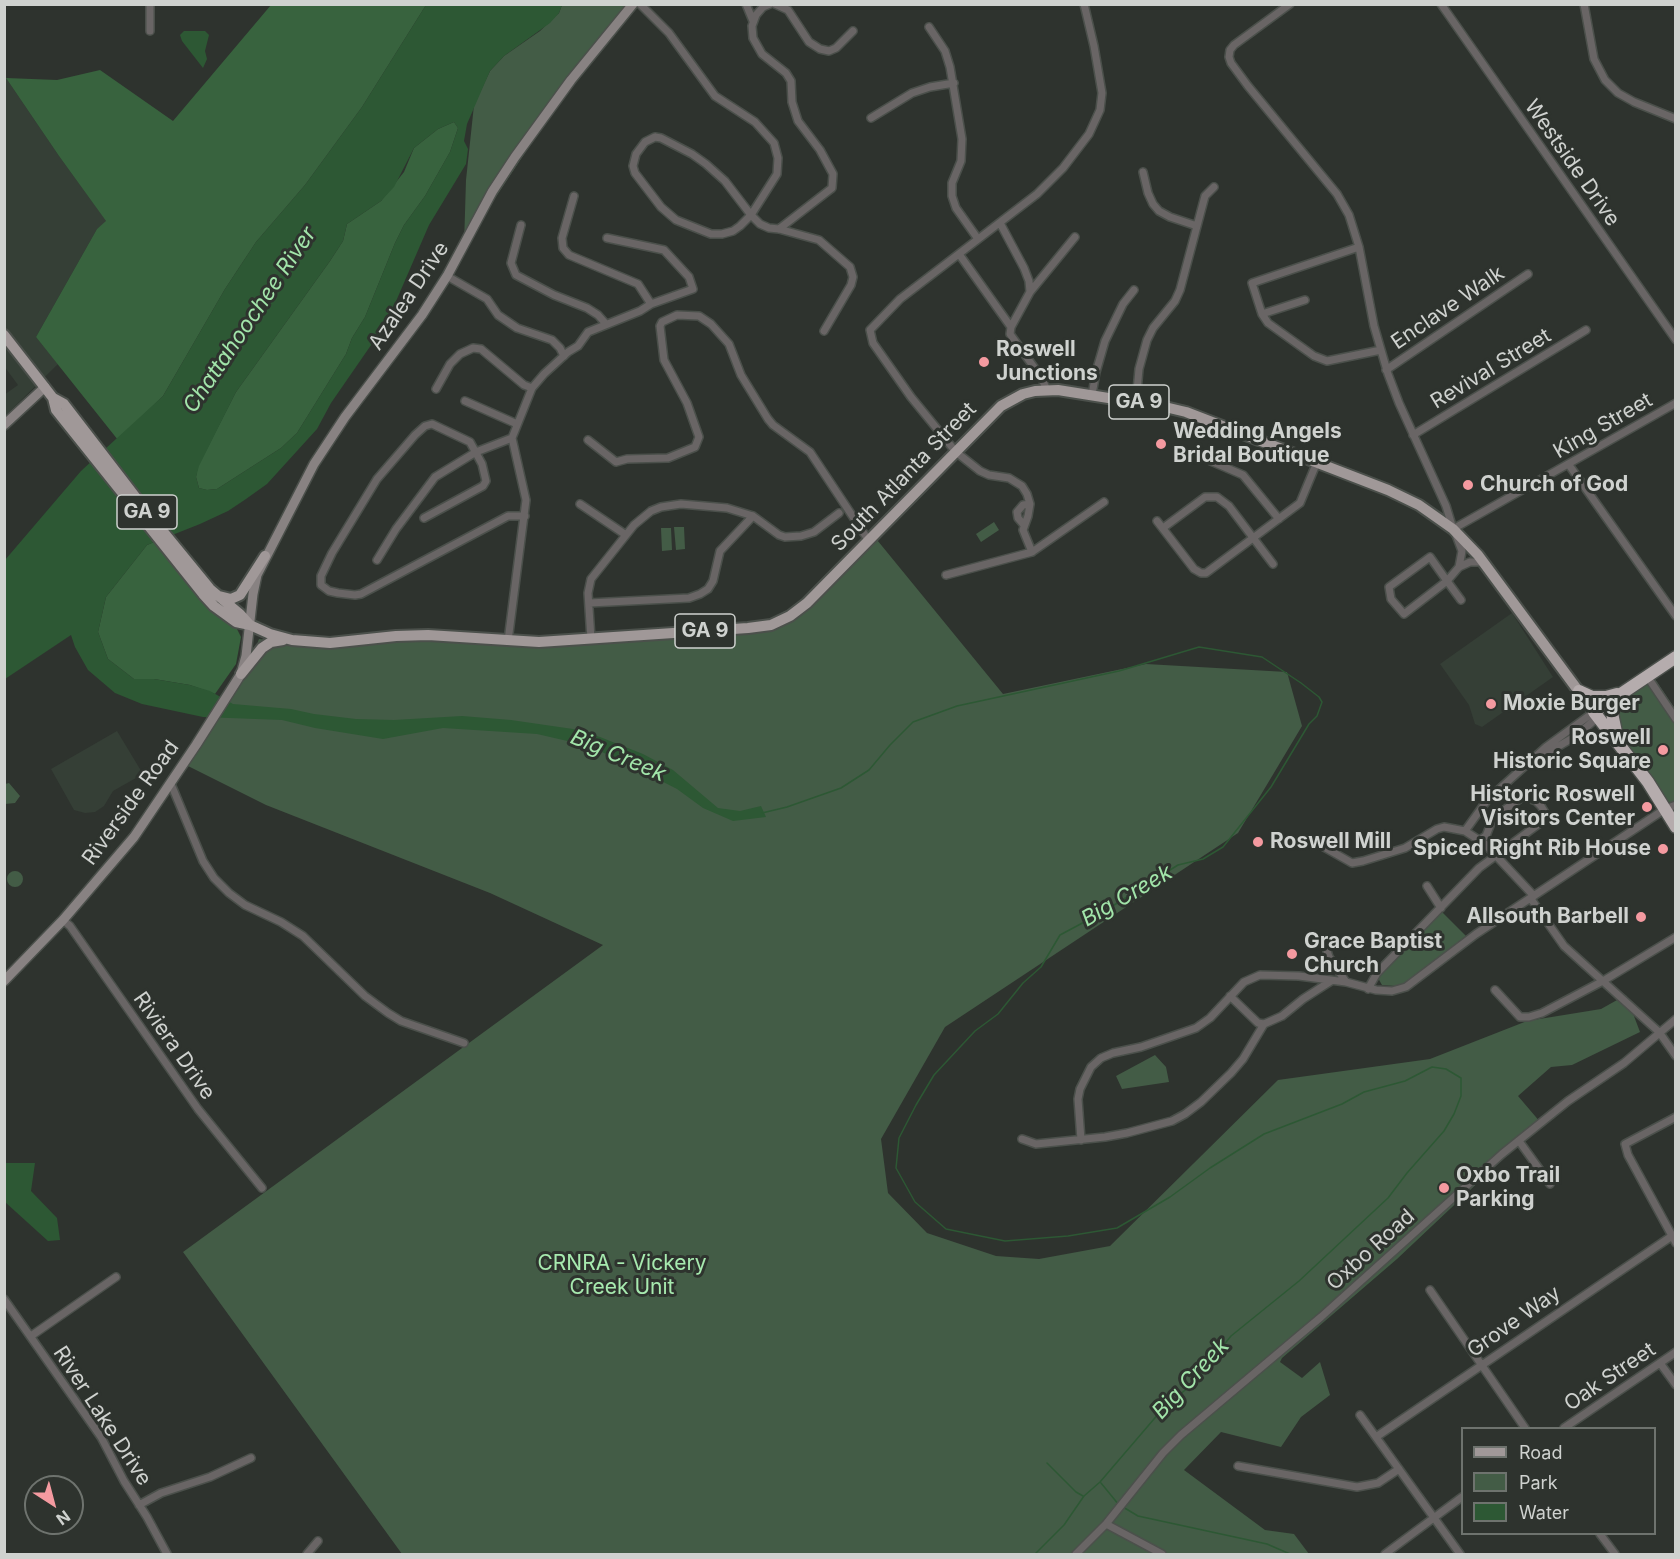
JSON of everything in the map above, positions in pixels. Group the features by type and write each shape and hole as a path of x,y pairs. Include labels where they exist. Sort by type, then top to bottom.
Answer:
{"highway":[{"path":"1596,714 1676,657"},
{"path":"1596,714 1676,666"},
{"path":"1579,691 1601,698 1627,691"},
{"path":"1616,704 1612,717 1618,743"},
{"name":"GA 9","path":"1596,714 1670,807 1676,827"}],"main road":[{"name":"GA 9","path":"4,335 53,398 56,410 88,443 199,583"},
{"name":"South Atlanta Street","path":"199,583 224,613 236,622 292,640 330,643 412,635 508,641 591,639 771,625 800,610 1001,406 1023,394 1047,390 1092,395 1186,412 1409,499 1454,530 1484,562 1596,714"},
{"path":"218,596 231,599 240,595 265,556"},
{"name":"South Atlanta Street","path":"199,583 240,614 250,625"},
{"path":"241,674 266,644 280,640 292,640"}],"street":[{"path":"150,4 150,31"},
{"name":"Azalea Drive","path":"250,625 255,585 265,556 330,439 422,315 447,276 492,192 514,157 571,80 633,4"},
{"path":"640,4 669,33 715,96 725,105 754,122 774,143 778,158 777,174 751,214 741,226 722,234 711,234 683,224 670,216 635,173 634,158 649,139 661,138 692,154 716,172 751,214 760,224 819,240 850,267 854,277 824,331"},
{"path":"746,4 753,21 753,38 758,49 786,73 791,81 792,102 798,121 820,150 833,174 832,188 779,229"},
{"path":"753,21 758,11 770,4"},
{"path":"775,4 788,10 808,42 820,49 829,51 836,48 853,31"},
{"path":"1022,524 1028,516 1027,494 1022,486 1014,480 980,471 956,452 911,398 870,336 874,324 900,299 1022,208 1056,177 1095,124 1102,93 1084,4"},
{"path":"1290,4 1234,45 1229,57 1234,67 1337,194 1349,215 1359,247 1374,326 1386,370 1446,506 1462,551 1459,567"},
{"name":"Westside Drive","path":"1441,4 1676,340"},
{"path":"1584,4 1594,59 1605,80 1618,93 1634,102 1676,118"},
{"path":"929,27 945,51 954,84 963,147 961,161 952,183 952,196 956,208 978,239"},
{"path":"871,118 912,93 930,87 954,84"},
{"path":"1143,172 1148,193 1153,204 1160,211 1170,217 1197,226"},
{"path":"1136,402 1139,369 1147,340 1180,290 1205,196 1214,187"},
{"path":"574,196 562,238 563,248 569,255 638,284 651,304"},
{"path":"1000,223 1024,268 1030,292"},
{"path":"521,225 511,262 516,275 554,295 587,308 606,324"},
{"path":"1047,390 1041,377 1010,334 1012,325 1030,292 1075,237"},
{"path":"508,641 526,500 512,438 532,388 544,374 578,346 588,332 640,311 651,304 693,289 688,277 664,250 607,238"},
{"path":"1359,247 1252,283 1262,314 1268,323 1314,356 1328,361 1381,350"},
{"path":"961,252 1012,325"},
{"name":"Enclave Walk","path":"1386,370 1528,274"},
{"path":"447,276 487,299 498,315 517,328 552,340 564,356"},
{"path":"1092,395 1105,341 1123,304 1134,290"},
{"path":"1262,314 1305,300"},
{"path":"588,440 616,462 627,459 668,458 695,447 699,437 687,403 664,360 660,327 662,322 677,315 699,316 711,324 729,344 741,375 773,425 801,443 815,458 869,541"},
{"name":"Revival Street","path":"1413,435 1586,330"},
{"path":"436,389 450,363 460,354 473,348 481,349 532,388"},
{"path":"4,425 45,387"},
{"path":"465,401 517,424"},
{"name":"King Street","path":"1454,530 1676,403"},
{"path":"424,518 483,486 486,481 470,442 432,424 425,426 377,479 349,523 321,576 321,585 329,591 361,594 508,516 525,516"},
{"path":"377,560 396,529 435,477 476,452 512,438"},
{"path":"1206,459 1243,475 1279,519"},
{"path":"1157,521 1194,569 1201,573 1211,571 1302,500 1317,462"},
{"path":"1569,465 1676,616"},
{"path":"1163,528 1202,499 1213,496 1229,506 1273,564"},
{"path":"946,575 1032,552 1104,502"},
{"path":"580,504 626,535"},
{"path":"591,639 589,603 591,579 642,517 661,507 672,504 714,506 753,516 785,537 814,532 839,513"},
{"path":"1027,504 1017,512 1032,552"},
{"path":"589,603 689,598 700,594 708,589 713,581 720,551 753,516"},
{"path":"1461,600 1447,581 1430,557 1389,587 1389,593 1404,614 1447,581 1459,567 1470,562 1484,562"},
{"name":"Riverside Road","path":"4,981 63,920 134,837 171,784 241,674 250,625"},
{"path":"1651,682 1676,719"},
{"path":"1466,831 1488,799 1532,761 1576,736 1596,714"},
{"path":"171,784 203,861 214,878 229,893 245,905 281,922 303,936 365,996 387,1013 401,1021 464,1043"},
{"path":"1368,988 1377,973 1479,868 1547,816 1541,806 1526,797 1521,798 1493,818 1486,836 1479,840"},
{"path":"1081,1140 1078,1099 1083,1078 1101,1058 1196,1028 1210,1018 1248,979 1260,975 1299,976 1392,991 1406,987 1457,947 1670,807"},
{"path":"1317,841 1352,863 1405,848 1444,827 1466,831 1496,856 1533,897 1564,946 1659,1032 1676,1056"},
{"path":"1426,886 1441,908"},
{"name":"Riviera Drive","path":"63,920 70,926 198,1109 262,1188"},
{"path":"1495,990 1520,1017 1542,1013 1603,981 1676,937"},
{"path":"1324,941 1329,957 1346,982"},
{"path":"1022,1138 1036,1144 1081,1140 1127,1133 1185,1114 1201,1102 1243,1059 1263,1024 1282,1016 1332,981"},
{"path":"1230,996 1258,1023 1263,1024"},
{"name":"Oxbo Road","path":"1076,1554 1106,1524 1181,1435 1321,1317 1519,1141 1568,1101 1624,1062 1676,1018"},
{"path":"1674,1239 1624,1144 1676,1117"},
{"path":"1519,1141 1550,1184"},
{"name":"Grove Way","path":"1376,1437 1674,1239"},
{"path":"31,1336 116,1276"},
{"path":"1430,1290 1525,1427"},
{"name":"River Lake Drive","path":"4,1299 101,1437 167,1554"},
{"name":"Oak Street","path":"1565,1427 1676,1352"},
{"path":"1660,1363 1676,1385"},
{"path":"1360,1415 1460,1554"},
{"path":"139,1505 161,1493 210,1477 251,1458"},
{"path":"1238,1466 1357,1487 1378,1483 1399,1469"},
{"path":"1385,1554 1461,1498"},
{"path":"1106,1524 1162,1554"},
{"path":"1601,1535 1615,1554"},
{"path":"307,1554 318,1541"}],"shaded area":[{"path":"271,5 426,5 362,107 305,185 256,242 225,289 163,396 118,440 36,337 97,229 106,221 6,78 57,80 100,70 173,121"},
{"path":"6,78 107,222 97,229 36,337 58,364 5,416 4,395 18,385 4,366 4,79"},
{"path":"454,122 458,128 450,152 425,196 404,225 365,317 352,338 346,354 297,433 281,448 217,489 199,488 196,477 198,466 236,392 330,261 343,241 347,224 381,201 404,172 414,148 438,129"},
{"path":"154,542 205,604 237,629 241,637 236,664 215,694 190,685 154,679 134,679 108,659 98,632 106,597 147,545"},
{"path":"1512,613 1553,677 1482,727 1475,724 1469,705 1440,664"},
{"path":"117,731 143,774 113,791 104,806 95,812 85,813 74,810 51,769"}],"green space":[{"path":"562,5 639,5 562,97 464,245 466,180 474,105 490,71 504,56 540,31 559,13"},
{"path":"994,522 999,530 981,542 976,534"},
{"path":"674,527 684,527 685,549 676,550"},
{"path":"661,528 671,528 672,550 662,551"},
{"name":"CRNRA - Vickery Creek Unit","path":"873,535 1003,694 1146,664 1287,672 1302,726 1238,833 945,1027 881,1139 888,1193 927,1233 996,1256 1039,1259 1110,1246 1278,1080 1430,1059 1527,1021 1601,1009 1626,995 1640,1032 1572,1065 1551,1067 1518,1096 1541,1123 1397,1259 1282,1358 1280,1362 1302,1378 1320,1362 1330,1395 1301,1417 1281,1447 1221,1432 1184,1470 1265,1530 1294,1534 1309,1554 402,1554 183,1252 603,945 490,893 266,805 186,765 241,684 259,639 288,643 730,631 768,627 798,609"},
{"path":"1655,679 1675,709 1675,804 1665,809 1598,717"},
{"path":"9,783 20,796 15,803 5,804 5,784"},
{"path":"12,871 18,871 23,879 21,885 12,887 7,882 7,876"},
{"path":"1441,911 1466,936 1406,983 1395,986 1382,985 1378,978 1379,974"},
{"path":"1155,1055 1166,1067 1169,1082 1122,1089 1116,1076"}],"water":[{"name":"Chattahoochee River","path":"426,5 562,5 559,13 550,23 504,56 490,71 467,124 464,141 468,149 466,164 429,225 387,322 331,403 317,429 267,484 246,499 228,511 147,545 106,597 98,632 108,659 134,679 154,679 190,685 210,691 233,704 291,709 356,719 394,720 462,716 573,729 643,754 673,770 718,808 740,811 761,806 766,817 733,821 703,808 677,789 589,746 537,734 443,728 383,739 282,720 203,717 142,704 115,693 88,670 71,635 5,679 5,560 81,471 163,396 225,289 256,242 305,185 362,107","holes":["454,122 458,128 450,152 395,243 365,317 352,338 346,354 297,433 281,448 217,489 199,488 196,477 199,466 236,392 330,261 343,241 347,224 381,201 394,187 414,148 438,129"]},
{"path":"184,31 205,31 209,35 205,51 207,59 203,68 182,41 180,35"},
{"path":"5,1163 35,1163 31,1191 57,1218 60,1240 48,1241 5,1202"}],"waterway":[{"name":"Big Creek","path":"762,813 787,807 841,788 869,770 913,722 957,706 1119,671 1199,647 1262,657 1301,683 1322,702 1317,716 1309,724 1271,787 1223,847 1203,859 1178,865 1103,912 1060,935 1041,967 1023,983 998,1014 975,1031 934,1075 899,1138 896,1168 915,1202 946,1229 1005,1241 1068,1236 1117,1228 1170,1197 1210,1168 1264,1134 1342,1104 1364,1092 1405,1081 1432,1067 1446,1069 1461,1078 1461,1096 1444,1131 1388,1198 1299,1281 1231,1336 1192,1384 1160,1412 1100,1482 1084,1496 1064,1525 1035,1554"},
{"path":"1047,1463 1083,1496"},
{"path":"1101,1483 1119,1505"},
{"path":"1123,1507 1138,1516 1267,1544 1290,1554"}],"place":[{"name":"Roswell Junctions","path":"984,362"},
{"name":"Wedding Angels Bridal Boutique","path":"1161,444"},
{"name":"Church of God","path":"1468,485"},
{"name":"Moxie Burger","path":"1491,704"},
{"name":"Roswell Historic Square","path":"1663,750"},
{"name":"Historic Roswell Visitors Center","path":"1647,807"},
{"name":"Roswell Mill","path":"1258,842"},
{"name":"Spiced Right Rib House","path":"1663,849"},
{"name":"Allsouth Barbell","path":"1641,917"},
{"name":"Grace Baptist Church","path":"1292,954"},
{"name":"Oxbo Trail Parking","path":"1444,1188"}]}
